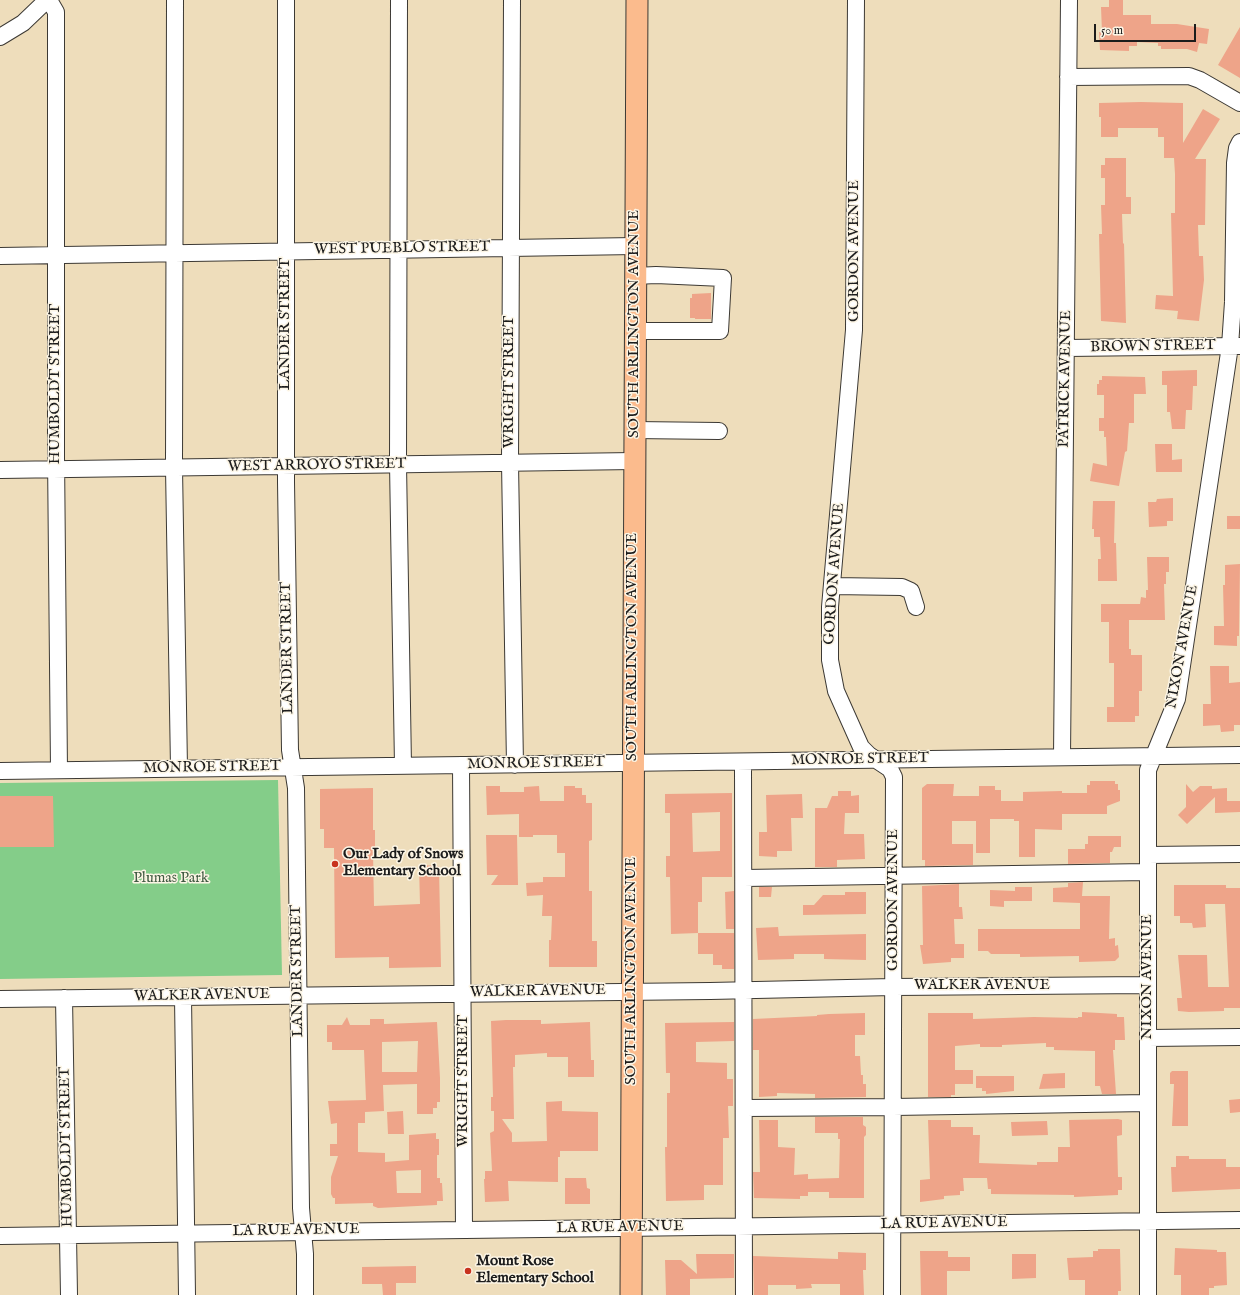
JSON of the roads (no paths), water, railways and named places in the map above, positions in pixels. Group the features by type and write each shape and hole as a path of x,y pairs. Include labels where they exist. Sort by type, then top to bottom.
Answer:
{"main road":[{"name":"SOUTH ARLINGTON AVENUE","path":"631,1295 637,0"}],"street":[{"path":"0,37 22,23 48,0"},
{"name":"HUMBOLDT STREET","path":"48,0 56,12 56,469 59,770"},
{"path":"175,0 174,468 179,768"},
{"name":"LANDER STREET","path":"286,0 286,466 290,750 296,788 305,1295"},
{"path":"399,0 398,464 403,766"},
{"name":"WRIGHT STREET","path":"512,0 510,463 514,764"},
{"name":"GORDON AVENUE","path":"856,0 854,330 829,629 830,660 836,691 861,747 875,760 890,769 894,777 892,1295"},
{"name":"PATRICK AVENUE","path":"1062,757 1069,0"},
{"path":"1068,77 1189,76 1200,80 1240,103"},
{"name":"NIXON AVENUE","path":"1148,1295 1148,770 1152,756 1170,718 1177,699 1235,346 1232,329 1236,158 1237,148 1240,142"},
{"name":"WEST PUEBLO STREET","path":"0,256 635,246"},
{"path":"635,276 656,275 723,278 720,331 635,330"},
{"name":"BROWN STREET","path":"1066,348 1235,346"},
{"path":"634,430 719,431"},
{"name":"WEST ARROYO STREET","path":"0,470 634,461"},
{"path":"832,586 902,587 911,591 916,607"},
{"name":"MONROE STREET","path":"0,771 1240,755"},
{"path":"744,762 744,1295"},
{"name":"WRIGHT STREET","path":"461,765 464,1230"},
{"path":"1148,855 1240,854"},
{"path":"744,878 893,877 1148,872"},
{"name":"WALKER AVENUE","path":"0,999 1148,985"},
{"path":"182,997 187,1295"},
{"name":"HUMBOLDT STREET","path":"64,998 69,1295"},
{"path":"1148,1038 1240,1037"},
{"path":"744,1108 893,1108 1148,1103"},
{"name":"LA RUE AVENUE","path":"0,1236 1240,1220"}],"place":[{"name":"Our Lady of Snows Elementary School","path":"335,864"},
{"name":"Mount Rose Elementary School","path":"468,1271"}],"park label":[{"name":"Plumas Park","path":"171,879"}]}
